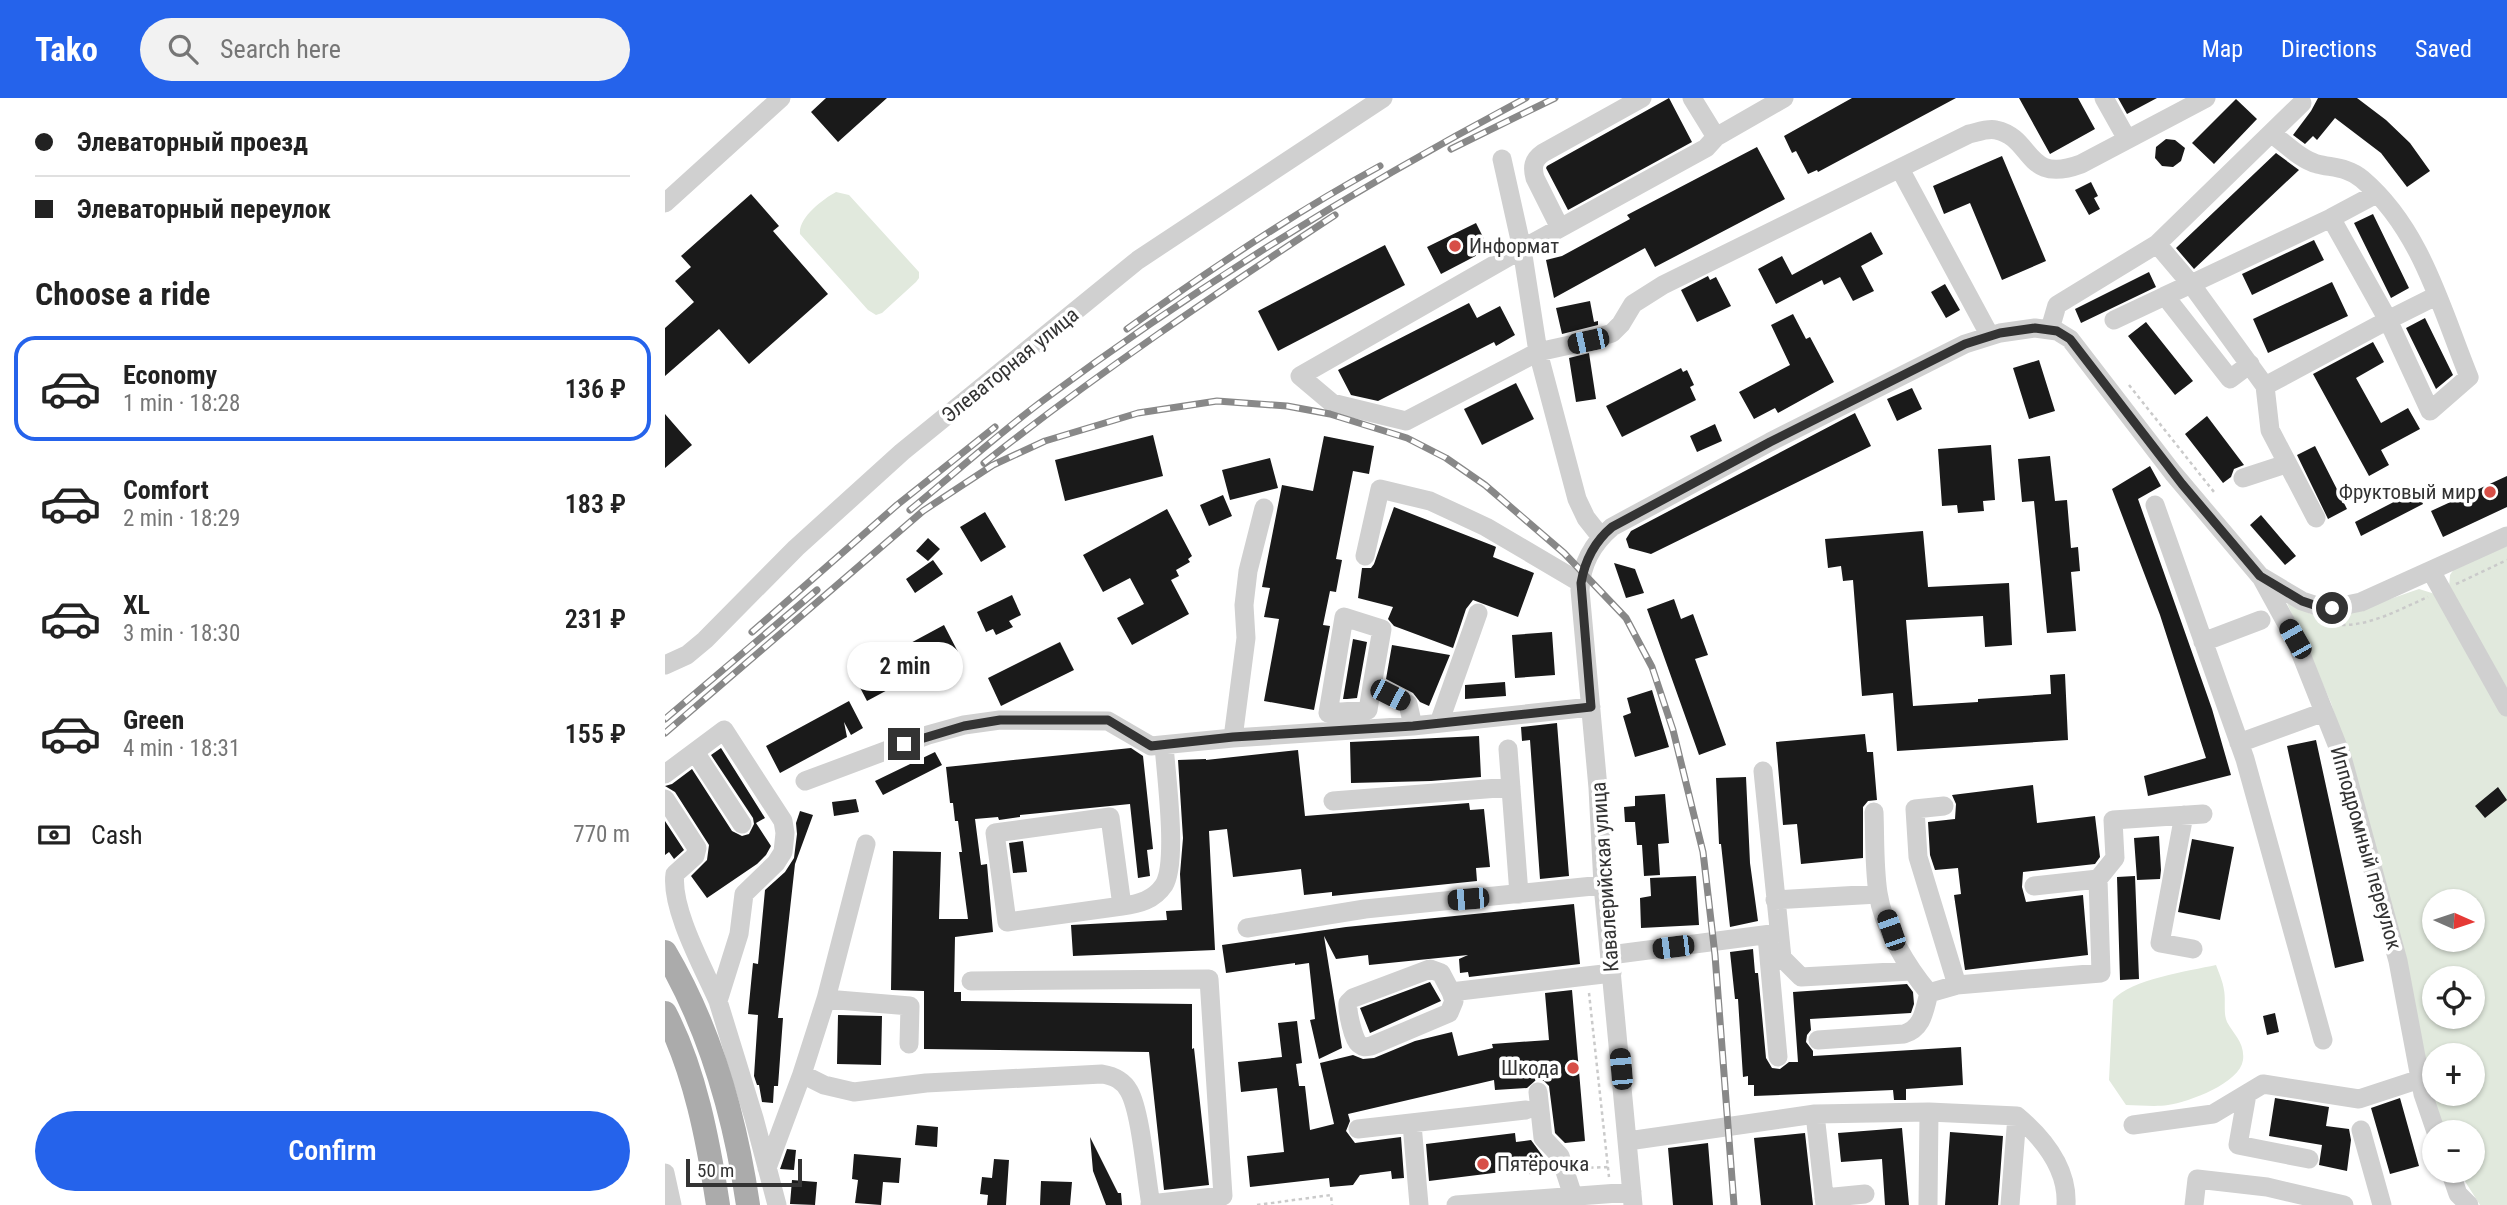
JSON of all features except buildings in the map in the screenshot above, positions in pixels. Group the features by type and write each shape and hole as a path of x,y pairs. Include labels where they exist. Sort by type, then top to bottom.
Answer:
{"main road":[{"path":"665,952 693,1003 721,1078 748,1205"},
{"path":"665,1013 692,1082 718,1205"}],"street":[{"path":"665,203 781,98"},
{"name":"Элеваторная улица","path":"665,665 687,655 705,640 796,548 902,453 1138,260 1383,98"},
{"path":"1560,228 1535,178 1535,160 1642,98"},
{"path":"1692,98 1716,137"},
{"path":"1784,98 1716,137 1706,148 1300,376 1332,403 1406,421 1538,352 1612,333 1633,304 1663,285 1969,134 1997,130 2039,164 2056,170 2081,164 2200,100"},
{"path":"2104,98 2127,139"},
{"path":"2050,329 2057,305 2157,244 2302,103"},
{"path":"2272,134 2316,164 2348,170 2362,178 2406,229 2421,258 2469,377 2430,411 2388,320 2331,218"},
{"path":"1503,159 1522,249 1538,352 1577,499 1596,544 1624,519 1965,344 2023,329 2050,329 2064,334 2182,484 2260,576 2295,597 2317,606 2332,608 2361,602 2507,536"},
{"path":"1900,169 1990,336"},
{"path":"2114,320 2377,194"},
{"path":"2157,244 2191,284 2265,386 2270,430 2316,518"},
{"path":"2165,296 2230,379 2250,365"},
{"path":"2265,386 2436,296"},
{"path":"2243,478 2286,464"},
{"path":"1365,556 1380,489 1430,501 1486,527 1581,583"},
{"path":"2155,505 2239,743 2323,1040"},
{"path":"1233,737 1245,638 1244,605 1248,571 1264,508"},
{"name":"Кавалерийская улица","path":"1596,544 1585,564 1581,583 1603,886 1633,1198"},
{"path":"2431,571 2507,707"},
{"name":"Ипподромный переулок","path":"2260,576 2295,639 2342,757 2398,961 2423,1094 2432,1120"},
{"path":"1439,723 1478,613"},
{"path":"1344,617 1383,629 1372,686 1368,710 1328,713 1344,617"},
{"path":"2203,642 2260,620"},
{"path":"1372,686 1408,704 1413,726"},
{"path":"805,781 928,735 1000,720 1108,720 1151,746 1233,737 1413,726 1591,707"},
{"path":"2239,743 2324,712"},
{"path":"665,774 724,730 783,821 783,852 776,863 744,894 739,934 718,1001"},
{"path":"1122,906 1110,817 995,833 1007,922 1122,906 1149,899 1165,884 1169,873 1164,745"},
{"path":"1508,749 1519,894"},
{"path":"695,752 742,824"},
{"path":"1763,771 1775,900 1773,934 1777,1057"},
{"path":"1333,801 1511,787"},
{"path":"665,799 697,848 695,856 675,874 675,895 718,1001 777,1205"},
{"path":"1944,806 1915,809 1918,857 1957,985"},
{"path":"1874,812 1878,894 1891,930 1911,971 1929,993"},
{"path":"1929,993 1957,985 2101,973 2098,879 2115,858 2113,820 2193,815 2160,943 2193,949"},
{"path":"768,1168 826,999 866,844"},
{"path":"2033,886 2098,879"},
{"path":"1247,928 1365,909 1603,886"},
{"path":"1775,900 1878,894"},
{"path":"1451,992 1587,977 1611,964 1773,934"},
{"path":"1773,934 1782,958 1801,977 1911,971"},
{"path":"1430,969 1437,970 1445,977 1451,992 1454,1001 1450,1013 1371,1046 1364,1046 1357,1041 1347,1011 1348,1003 1353,998 1430,969"},
{"path":"802,1074 824,1085 854,1092 926,1083 1102,1074 1111,1076 1121,1080 1132,1098 1151,1204 1223,1196 1209,979 971,981"},
{"path":"1818,1041 1913,1031 1920,1024 1929,993"},
{"path":"826,999 910,1006 909,1044"},
{"path":"2133,1125 2213,1114 2263,1084 2360,1099 2420,1079"},
{"path":"1538,1092 1543,1138 1560,1156 1573,1196"},
{"path":"2247,1094 2238,1145 2309,1159"},
{"path":"1357,1129 1526,1110"},
{"path":"1628,1142 1815,1114 1929,1112 2017,1116 2033,1129 2056,1163 2067,1189 2066,1205"},
{"path":"1928,1205 1929,1112"},
{"path":"1815,1114 1824,1202 1865,1194"},
{"path":"2010,1205 2017,1116"},
{"path":"1412,1124 1419,1205"},
{"path":"2361,1130 2382,1205"},
{"path":"665,1173 672,1205"},
{"path":"2194,1205 2197,1179 2267,1187 2344,1205"},
{"path":"2453,1183 2458,1201"},
{"path":"2240,1205 2242,1185"},
{"path":"1456,1205 1610,1193 1633,1198"}],"path":[{"path":"2451,586 2507,560"},
{"path":"1587,977 1610,1193"},
{"path":"1257,1205 1331,1195 1332,1205"}],"shaded area":[{"path":"836,192 849,195 919,272 916,282 882,313 876,315 868,310 800,234 800,228 807,216 818,204"},
{"path":"2507,546 2507,688 2449,587 2450,575 2454,569"},
{"path":"2419,589 2435,594 2507,716 2507,1205 2480,1205 2466,1183 2485,1183 2485,1120 2441,1120 2436,1106 2485,1106 2485,1043 2422,1043 2422,1049 2360,792 2331,703 2287,603 2311,614 2338,617"},
{"path":"2216,965 2225,994 2226,1018 2242,1049 2243,1060 2240,1068 2223,1084 2188,1100 2163,1106 2126,1105 2109,1080 2113,1000 2146,981"}],"railway":[{"path":"910,510 1028,412 1161,317 1340,203 1526,98"},
{"path":"1451,149 1555,98"},
{"path":"1127,329 1251,243 1380,166"},
{"path":"984,463 1156,335 1335,215"},
{"path":"665,733 923,511 993,465 1045,441 1138,413 1217,401 1287,406 1330,414 1407,438 1446,458 1485,485 1564,553 1626,618 1652,667 1673,730 1703,852 1715,955 1734,1205"},
{"path":"752,632 897,505 995,427"},
{"path":"665,719 817,590"}],"place":[{"name":"Информат","path":"1455,246"},
{"name":"Фруктовый мир","path":"2490,492"},
{"name":"Шкода","path":"1573,1068"},
{"name":"Пятёрочка","path":"1483,1164"}],"route":[{"path":"904,744 964,726 1000,720 1108,720 1151,746 1233,737 1413,726 1591,707 1581,583 1591,550 1612,527 1770,442 1965,344 2000,333 2035,328 2057,331 2070,339 2182,484 2260,576 2302,601 2332,608"}]}
